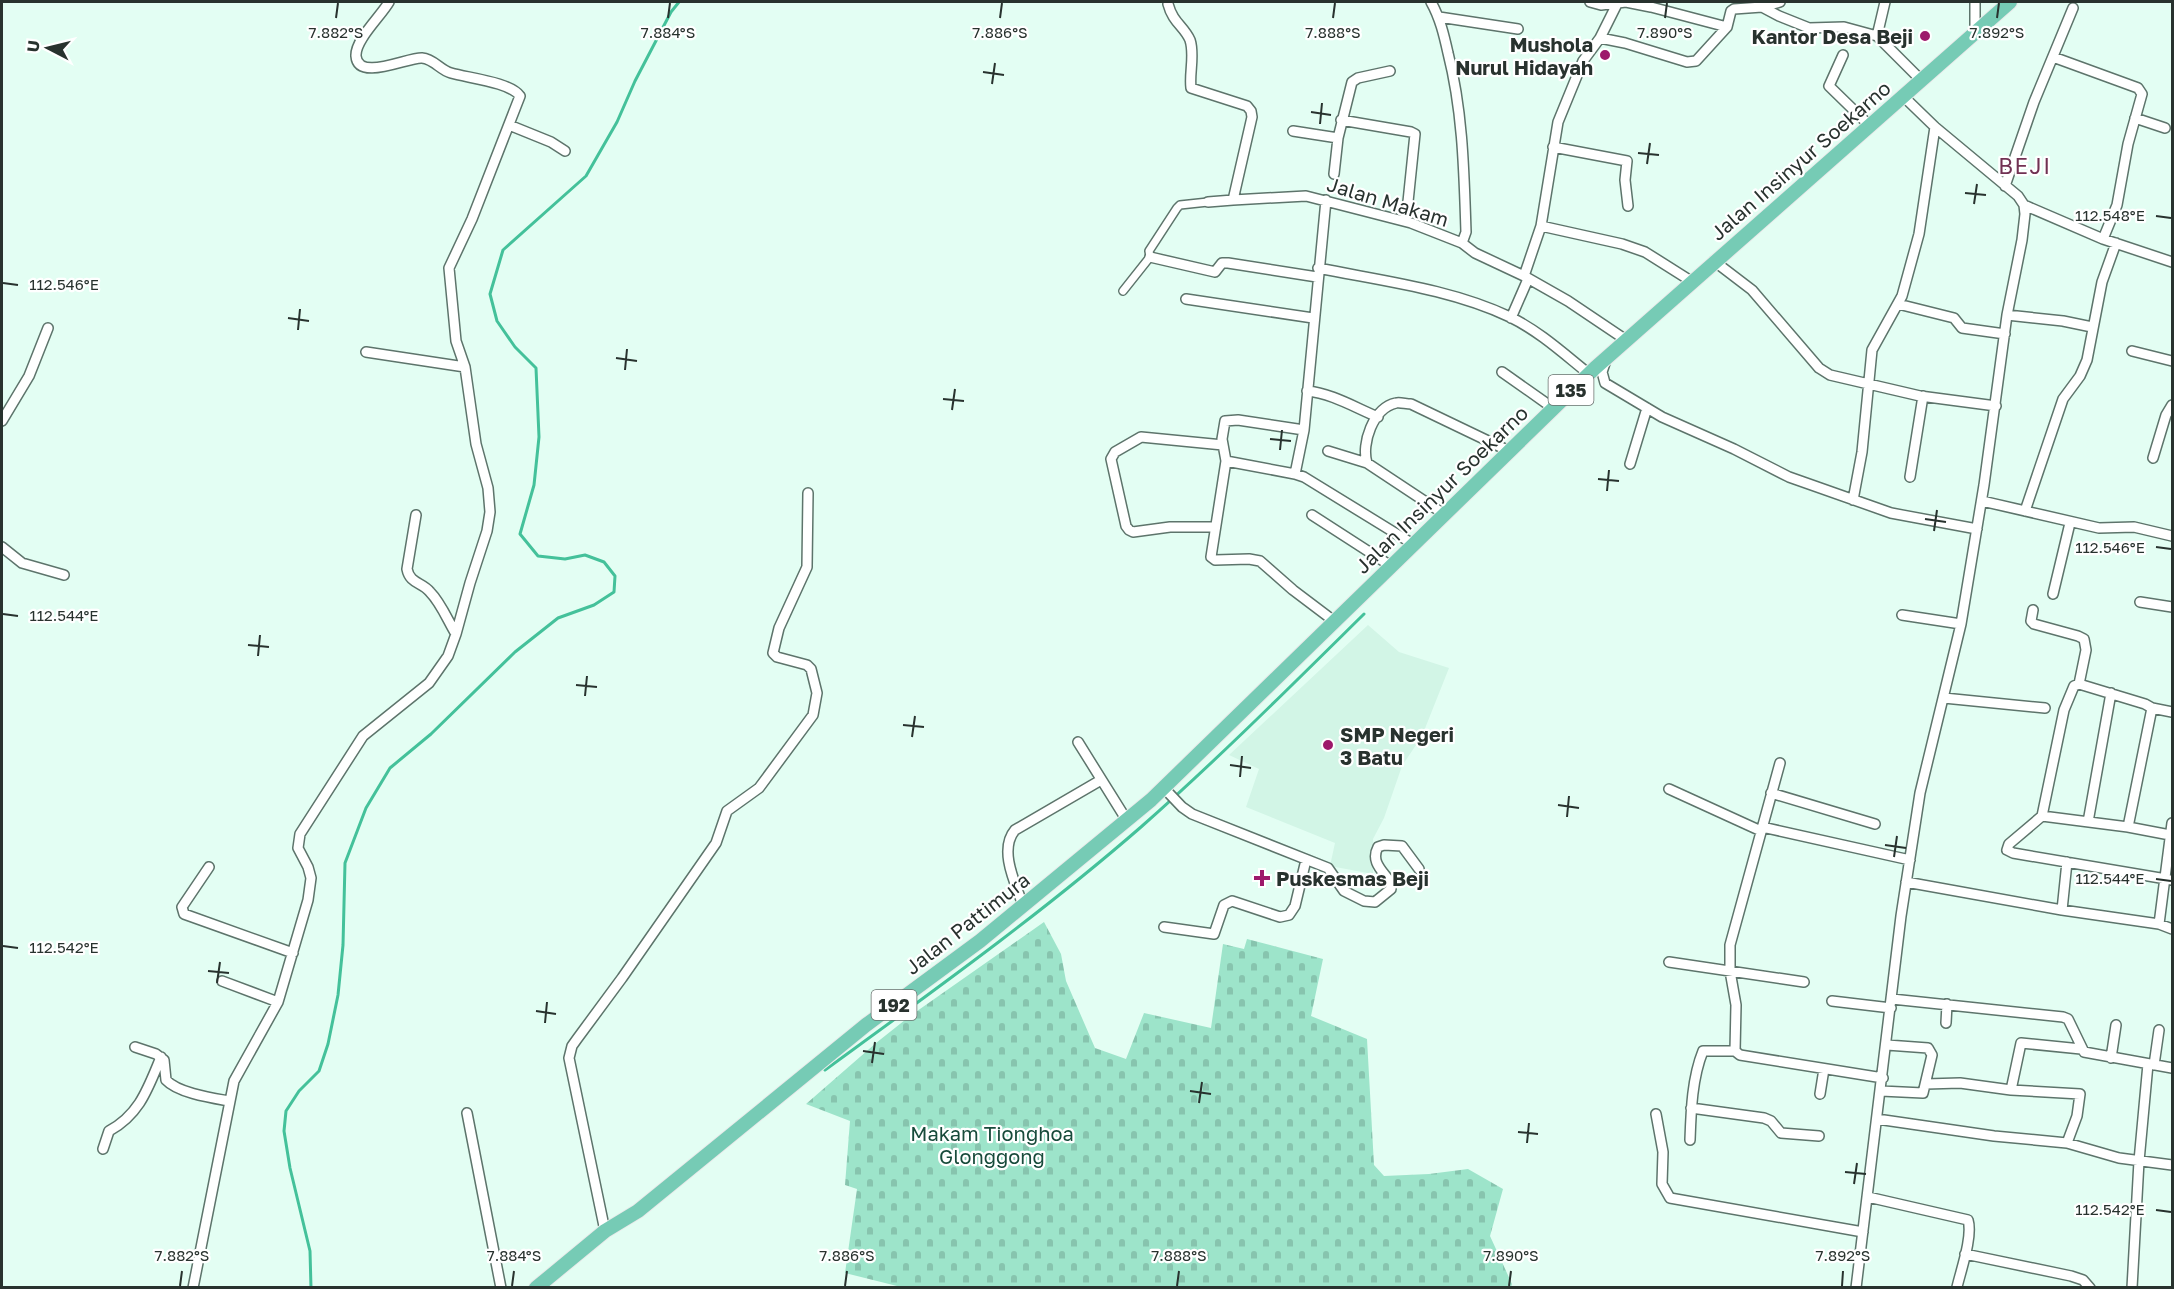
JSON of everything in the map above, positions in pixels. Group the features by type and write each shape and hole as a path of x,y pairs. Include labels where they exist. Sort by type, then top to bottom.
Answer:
{"main road":[{"name":"Jalan Insinyur Soekarno","path":"1151,800 1170,794 1334,621 1607,357 2010,2"},
{"name":"Jalan Pattimura","path":"536,1287 605,1231 638,1211 857,1033 980,941 1151,800"},
{"name":"Jalan Pattimura","path":"551,1287 633,1220 638,1211"}],"street":[{"path":"193,1287 234,1081 278,1002 308,900 311,878 298,848 300,834 357,743 429,682 448,656 487,531 490,512 488,488 476,444 465,367 456,340 449,268 472,219 520,99 519,93 492,82 451,73 423,58 402,60 379,68 369,69 360,65 356,52 363,38 389,2"},
{"path":"1431,2 1439,17 1456,84 1461,127 1466,232 1462,243"},
{"path":"1590,2 1601,5 1626,2 1727,27"},
{"path":"1511,318 1526,278 1541,226 1558,122 1583,61 1600,38 1617,2"},
{"path":"1600,38 1626,43 1687,62 1696,60 1727,27 1731,11 1734,9 1762,7 1780,2"},
{"path":"1877,36 1885,2"},
{"path":"1975,2 1975,34"},
{"path":"1168,4 1176,23 1184,30 1191,42 1191,88 1247,106 1251,111 1252,117 1233,200"},
{"path":"1762,7 1809,28 1844,27 1877,36 1922,80"},
{"path":"2005,186 2034,102 2073,8"},
{"path":"1439,17 1518,29"},
{"path":"1843,55 1829,86 1869,125"},
{"path":"2053,57 2138,88 2142,94 2120,193 2103,239"},
{"path":"1334,174 1341,120 1354,79 1390,71"},
{"path":"1903,96 1935,127 2018,196 2024,205 2103,239 2172,262"},
{"path":"2135,118 2165,128"},
{"path":"1341,120 1415,134 1406,221"},
{"path":"509,125 551,142 565,151"},
{"path":"1853,500 1862,452 1873,346 1898,304 1919,234 1935,127"},
{"path":"1293,131 1338,138"},
{"path":"1553,147 1627,161 1625,180 1628,206"},
{"name":"Jalan Makam","path":"1208,202 1294,195 1326,200 1406,221 1462,243 1475,253 1568,301 1626,340"},
{"path":"1295,474 1304,430 1326,200"},
{"path":"1123,291 1150,257 1149,251 1177,208 1180,205 1208,202"},
{"path":"1856,1287 1906,882 1920,794 1961,624 1982,501 2007,315 2022,240 2024,205"},
{"path":"1541,226 1622,244 1645,252 1691,281"},
{"path":"2025,511 2064,395 2080,376 2087,360 2103,282 2116,243"},
{"path":"1150,257 1215,272 1222,263 1228,263 1318,273 1446,295 1511,318 1532,330 1589,374"},
{"path":"1714,261 1752,290 1819,368 1830,375 1923,396 1996,406"},
{"path":"1186,299 1313,318"},
{"path":"1898,304 1954,318 1964,328 2005,334"},
{"path":"2007,315 2063,321 2092,327"},
{"path":"2,421 29,376 48,327"},
{"path":"2132,351 2172,361"},
{"path":"366,352 465,367"},
{"path":"1607,357 1602,372 1605,383 1681,426 1734,448 1789,477 1891,513 1977,529"},
{"path":"1502,372 1553,408"},
{"path":"1307,391 1333,398 1378,417"},
{"path":"1910,477 1923,396"},
{"path":"1367,464 1364,454 1366,439 1382,411 1395,403 1411,404 1509,451"},
{"path":"2153,458 2166,415 2172,405"},
{"path":"1630,464 1647,408"},
{"path":"1304,430 1228,420 1224,424 1223,445 1226,461 1211,555 1212,560 1260,561 1334,621"},
{"path":"1215,527 1170,527 1133,532 1129,530 1126,526 1111,459 1115,452 1141,437 1223,445"},
{"path":"1328,451 1367,464 1444,514"},
{"path":"1226,461 1295,474 1413,544"},
{"path":"605,1231 586,1147 569,1058 570,1052 716,843 727,811 759,788 813,716 817,693 811,669 807,665 777,657 773,653 779,628 807,567 808,493"},
{"path":"1982,501 2099,528 2134,527 2172,536"},
{"path":"416,515 408,575 415,583 429,590 456,634"},
{"path":"1312,515 1391,566"},
{"path":"2053,594 2070,522"},
{"path":"2,547 22,563 64,575"},
{"path":"2140,602 2172,607"},
{"path":"2033,610 2031,621 2034,624 2084,639 2086,650 2079,684"},
{"path":"1902,615 1961,624"},
{"path":"2169,880 2007,850 2009,844 2042,816 2064,710 2074,686 2079,684 2145,704 2151,708 2172,712"},
{"path":"2088,822 2111,693"},
{"path":"1944,698 2044,708"},
{"path":"2128,827 2151,708"},
{"path":"1078,742 1126,819"},
{"path":"1735,1051 1736,1005 1730,971 1730,945 1780,763"},
{"path":"1023,905 1008,851 1011,835 1015,830 1101,780"},
{"path":"1669,789 1761,829 1910,860"},
{"path":"1771,793 1875,824"},
{"path":"1170,794 1182,807 1204,820 1328,868 1341,888 1368,902 1379,900 1389,892 1392,883 1375,861 1378,847 1402,846 1419,869"},
{"path":"2042,816 2170,835"},
{"path":"2159,924 2169,880 2172,823"},
{"path":"1164,927 1214,934 1224,905 1232,901 1281,917 1289,915 1294,906 1306,860"},
{"path":"2062,910 2067,862"},
{"path":"209,867 182,907 184,914 293,953"},
{"path":"1906,882 2062,910 2159,924 2172,929"},
{"path":"1669,962 1804,982"},
{"path":"222,981 278,1002"},
{"path":"1832,1001 1947,1004 2063,1017 2068,1019 2081,1049"},
{"path":"1946,1023 1947,1004"},
{"path":"2111,1058 2116,1025"},
{"path":"2132,1287 2139,1161 2151,1065 2159,1030"},
{"path":"2011,1090 2021,1043 2081,1049 2088,1054 2172,1068"},
{"path":"1881,1091 1923,1093 1932,1054 1930,1049 1887,1045"},
{"path":"135,1047 164,1060 167,1082 203,1096 229,1101"},
{"path":"1690,1140 1691,1108 1702,1051 1735,1051 1740,1055 1883,1078"},
{"path":"103,1149 109,1131 122,1124 134,1113 161,1057"},
{"path":"1820,1094 1824,1069"},
{"path":"1926,1084 1960,1083 2011,1090 2080,1094 2077,1116 2067,1143"},
{"path":"1691,1108 1764,1118 1771,1121 1781,1133 1819,1136"},
{"path":"466,1113 501,1287"},
{"path":"1656,1114 1663,1152 1662,1184 1670,1198 1863,1233"},
{"path":"1877,1119 1994,1136 2067,1143 2119,1158 2172,1165"},
{"path":"1868,1197 1968,1220 1970,1225 1957,1287"},
{"path":"1965,1254 2071,1276 2083,1280 2090,1287"}],"shaded area":[{"name":"SMP Negeri 3 Batu","path":"1368,625 1399,652 1449,668 1422,736 1402,766 1384,818 1373,839 1373,874 1330,866 1335,843 1246,807 1259,769 1229,755"}],"green space":[{"name":"Makam Tionghoa Glonggong","path":"1044,922 1061,954 1066,981 1095,1048 1126,1059 1144,1013 1211,1028 1223,944 1244,949 1247,939 1323,959 1311,1016 1367,1039 1374,1165 1384,1176 1468,1169 1503,1189 1490,1236 1512,1284 1511,1287 905,1288 845,1273 857,1189 845,1185 850,1121 806,1104 910,1016"}],"waterway":[{"path":"311,1288 310,1251 290,1168 284,1131 286,1111 299,1091 319,1071 328,1044 338,995 343,945 345,863 366,808 390,768 431,734 515,652 558,618 594,605 614,592 615,576 604,562 585,555 565,559 538,556 520,534 534,485 539,437 536,368 515,347 497,321 490,294 503,250 586,176 617,122 635,81 671,12 679,2"},
{"path":"825,1070 986,952 1141,827 1254,722 1364,614"}],"place":[{"name":"Kantor Desa Beji","path":"1925,36"},
{"name":"Mushola Nurul Hidayah","path":"1605,55"},
{"name":"SMP Negeri 3 Batu","path":"1328,745"},
{"name":"Puskesmas Beji","path":"1262,878"}],"district":[{"name":"BEJI","path":"2025,165"}]}
